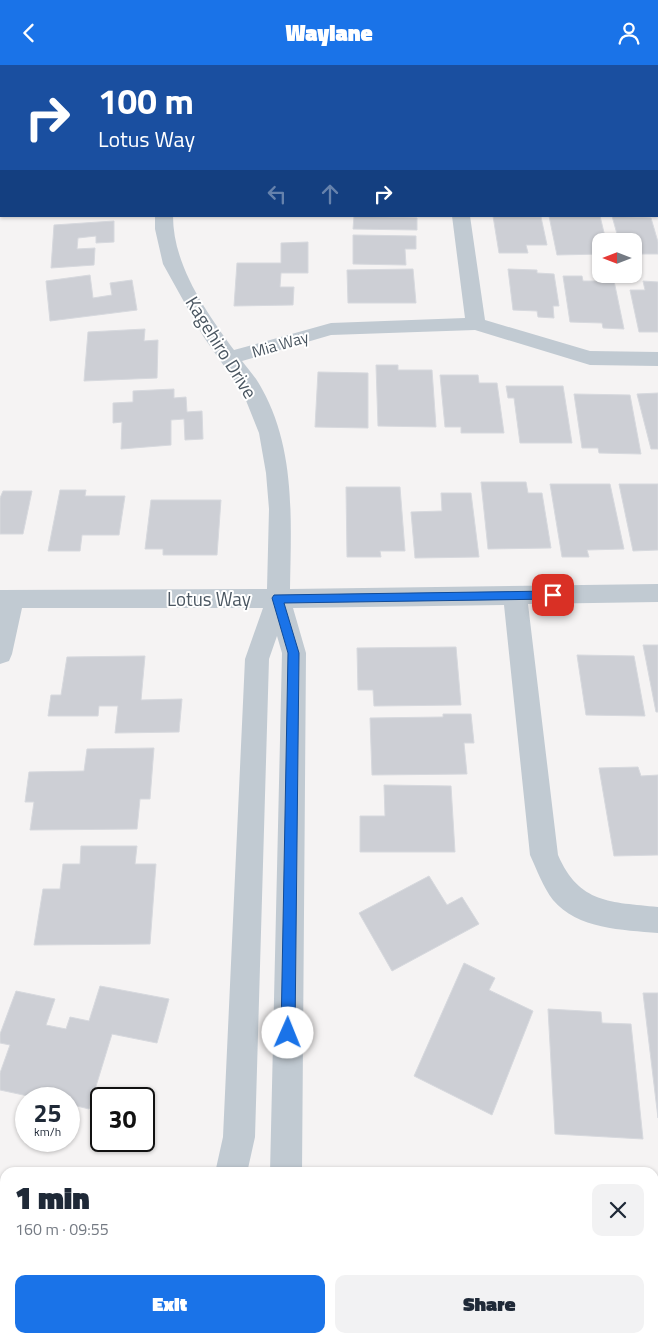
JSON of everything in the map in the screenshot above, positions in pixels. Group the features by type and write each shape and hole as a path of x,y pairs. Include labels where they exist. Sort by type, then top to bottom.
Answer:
{"street":[{"name":"Kagehiro Drive","path":"164,217 164,229 172,264 210,331 253,391 270,433 277,473 280,509 278,598"},
{"path":"461,217 476,324"},
{"name":"Mia Way","path":"229,358 331,329 476,324 590,358 658,359"},
{"name":"Lotus Way","path":"6,599 278,598 658,593"},
{"path":"516,595 544,855 555,880 568,896 588,907 615,916 658,920"},
{"path":"232,1167 239,1137 257,659 278,598"},
{"path":"278,598 294,653 286,1167"},
{"path":"0,654 6,599"}],"building":[{"path":"354,217 417,218 417,230 353,229"},
{"path":"493,217 541,217 547,245 526,245 528,253 499,253"},
{"path":"549,217 600,217 604,233 592,233 592,254 557,255"},
{"path":"612,217 651,218 658,242 658,254 642,254 642,233 617,233"},
{"path":"114,221 114,242 96,243 96,236 78,238 77,249 95,248 94,265 51,268 54,225"},
{"path":"353,235 416,236 416,249 405,249 406,265 353,264"},
{"path":"308,242 308,273 281,273 280,287 294,287 293,305 234,306 237,263 281,263 281,243"},
{"path":"413,269 416,303 348,303 347,270"},
{"path":"508,269 537,270 537,273 554,274 559,306 553,306 554,318 538,317 537,311 513,310"},
{"path":"90,275 93,298 112,295 110,283 132,280 137,310 50,321 46,281"},
{"path":"563,276 582,276 583,281 592,281 592,283 614,283 624,329 603,328 602,323 570,322"},
{"path":"643,281 658,282 658,332 639,332 630,290 645,290"},
{"path":"145,329 144,341 158,340 157,378 84,381 88,332"},
{"path":"376,365 398,365 398,370 432,370 436,427 378,426"},
{"path":"318,372 368,373 368,428 315,427"},
{"path":"440,375 478,375 479,383 497,383 504,433 461,433 461,427 445,427"},
{"path":"506,386 563,386 572,443 520,443 514,398 508,398"},
{"path":"174,389 174,398 186,397 187,412 202,411 203,439 185,440 184,419 171,420 171,445 121,449 122,422 113,423 113,403 133,402 133,391"},
{"path":"658,393 658,449 651,449 637,394"},
{"path":"574,394 630,395 641,454 599,453 598,448 582,448"},
{"path":"481,482 526,482 528,493 542,493 551,548 488,549"},
{"path":"550,484 610,484 624,549 587,550 589,557 562,557"},
{"path":"619,484 658,484 658,550 633,551"},
{"path":"346,487 400,487 405,551 380,551 381,557 347,557"},
{"path":"60,490 86,490 85,496 125,496 119,535 82,535 80,551 48,551"},
{"path":"3,491 32,491 23,534 0,534 0,498"},
{"path":"441,493 471,493 479,557 415,558 411,512 442,511"},
{"path":"151,500 221,500 217,555 163,555 163,549 145,549"},
{"path":"643,645 658,645 658,712 656,712"},
{"path":"456,647 461,705 374,706 373,690 358,690 357,648"},
{"path":"577,655 634,656 645,716 586,715"},
{"path":"145,656 141,700 182,699 179,732 115,733 118,706 99,706 98,716 48,716 51,695 61,695 67,657"},
{"path":"443,714 471,714 474,743 464,743 467,774 372,775 370,718 443,717"},
{"path":"154,748 150,799 140,799 137,829 30,830 34,802 25,802 29,772 84,771 87,749"},
{"path":"638,767 641,776 658,775 658,855 614,856 599,768"},
{"path":"384,785 451,786 455,852 360,852 360,816 385,816"},
{"path":"81,846 137,846 135,864 156,864 150,944 34,945 43,889 60,889 63,864 80,864"},
{"path":"429,876 447,905 462,897 479,924 392,971 359,913"},
{"path":"464,963 495,978 489,990 533,1011 492,1115 414,1076"},
{"path":"100,986 169,999 157,1043 112,1034 96,1087 90,1087 89,1109 80,1107 80,1087 15,1087 15,1093 0,1090 0,1073 10,1045 0,1043 0,1034 16,991 55,999 46,1025 66,1029 70,1017 89,1021"},
{"path":"643,993 658,993 658,1118"},
{"path":"548,1009 601,1012 602,1023 631,1024 643,1139 555,1134"}],"route":[{"path":"288,1033 294,653 278,598 553,595"}]}
